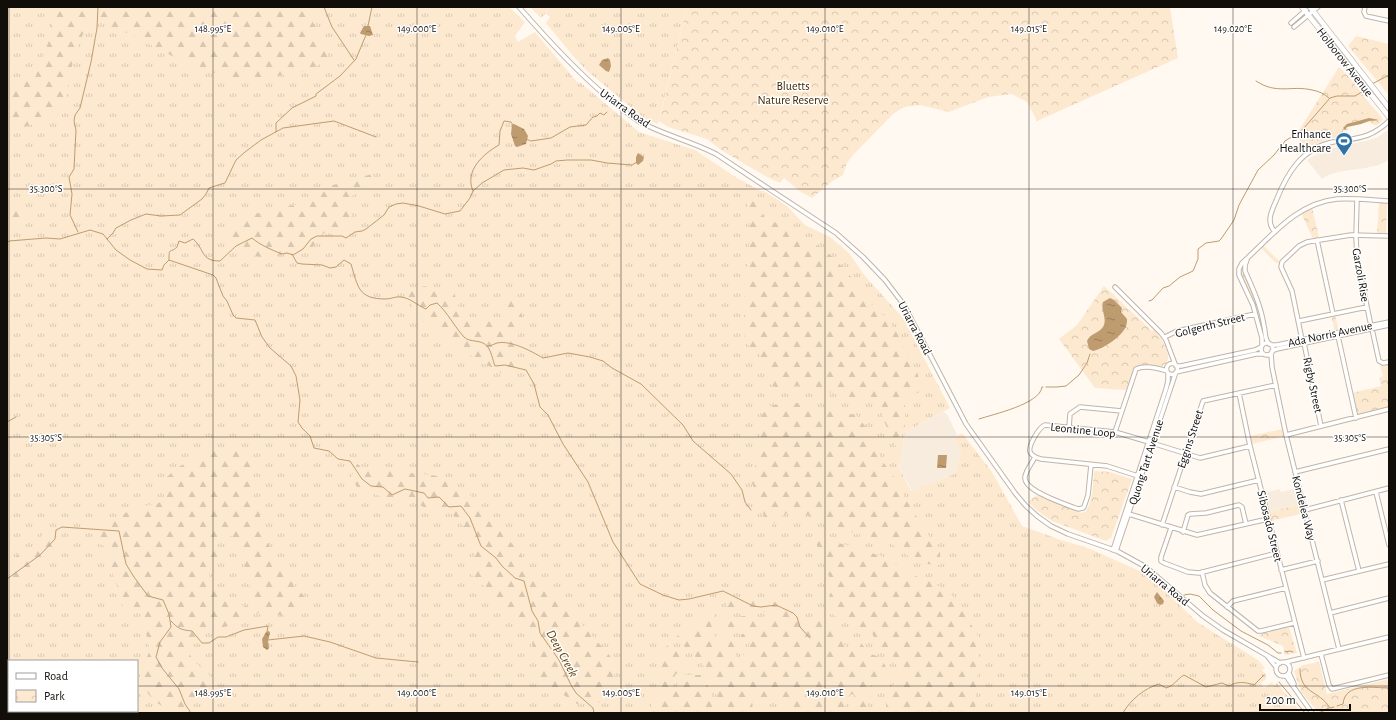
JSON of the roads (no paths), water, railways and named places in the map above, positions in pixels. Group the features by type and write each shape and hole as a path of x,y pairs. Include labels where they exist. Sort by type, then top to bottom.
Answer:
{"main road":[{"name":"Holborow Avenue","path":"1311,8 1388,107"},
{"name":"Holborow Avenue","path":"1305,11 1389,117"}],"street":[{"name":"Uriarra Road","path":"519,7 569,63 616,105 639,121 699,145 716,154 836,232 863,257 885,280 904,305 966,424 1025,506 1051,526 1068,534 1115,550 1146,567 1203,616 1223,630 1280,663"},
{"path":"1291,23 1305,11 1318,7"},
{"path":"1365,7 1364,12 1366,16 1389,21"},
{"path":"1294,26 1305,11"},
{"path":"1275,232 1270,222 1271,212 1286,178 1300,159 1323,145 1371,135 1389,121"},
{"path":"1264,355 1261,351 1262,338 1253,304 1239,272 1241,265 1294,215 1314,205 1335,199 1389,201"},
{"name":"Garzoli Rise","path":"1357,199 1357,258 1379,361 1383,363 1389,362"},
{"path":"1333,314 1317,240 1342,235 1389,236"},
{"name":"Rigby Street","path":"1317,240 1307,242 1299,246 1281,265 1292,292 1321,426"},
{"path":"1158,368 1171,374 1256,354 1264,355 1272,352 1266,339 1260,304 1245,271 1247,259"},
{"path":"1239,272 1242,269 1245,271"},
{"path":"1115,287 1165,337 1170,354 1176,365 1176,372"},
{"path":"1298,322 1367,307"},
{"name":"Golgerth Street","path":"1165,337 1177,331 1255,314"},
{"name":"Ada Norris Avenue","path":"1272,352 1303,342 1389,322"},
{"name":"Ada Norris Avenue","path":"1371,327 1389,325"},
{"path":"1338,334 1356,418"},
{"name":"Ada Norris Avenue","path":"1270,345 1303,342"},
{"path":"1115,432 1136,369 1158,368 1170,364 1181,366 1255,350 1262,347 1264,344 1270,345"},
{"name":"Kondelea Way","path":"1272,352 1272,367 1286,435 1339,649"},
{"path":"1168,372 1170,354"},
{"name":"Kondelea Way","path":"1264,355 1272,367"},
{"name":"Quong Tart Avenue","path":"1151,443 1168,381 1168,372"},
{"name":"Quong Tart Avenue","path":"1115,550 1176,372"},
{"name":"Eggins Street","path":"1162,525 1203,401 1276,385"},
{"name":"Sibosado Street","path":"1239,393 1250,446 1286,588 1302,659"},
{"path":"1069,428 1070,414 1080,407 1122,411"},
{"path":"1286,435 1389,409"},
{"name":"Leontine Loop","path":"1035,457 1030,453 1029,447 1042,426 1115,432 1197,457 1206,457 1250,446"},
{"path":"1295,472 1389,448"},
{"path":"1091,465 1088,495 1084,507 1078,509 1041,494 1026,481 1025,477 1035,457 1047,461 1107,466 1140,476"},
{"path":"1174,487 1201,494 1259,480"},
{"path":"1305,510 1389,488"},
{"path":"1376,492 1389,545"},
{"path":"1341,500 1358,572"},
{"path":"1183,532 1188,515 1190,514 1206,513 1239,505 1242,507 1246,524"},
{"path":"1128,514 1191,535 1200,535 1268,519"},
{"path":"1171,528 1161,561 1188,572 1202,572 1277,553"},
{"path":"1281,570 1318,561"},
{"path":"1322,580 1389,564"},
{"path":"1202,572 1208,591 1259,631 1294,622"},
{"path":"1227,607 1233,601 1286,588"},
{"path":"1330,613 1389,598"},
{"path":"1312,713 1286,676 1278,674 1276,667 1280,663 1302,659 1389,637"},
{"name":"Uriarra Road","path":"1266,654 1276,667"},
{"path":"1321,654 1328,685 1332,689 1389,675"},
{"path":"1295,687 1289,673 1290,667 1302,659"},
{"path":"1286,662 1290,667"},
{"path":"1286,676 1289,673"}],"water":[{"path":"364,26 370,26 373,35 369,36 360,33"},
{"path":"608,58 611,66 609,72 599,65 602,60"},
{"path":"1369,118 1379,120 1347,127 1345,130 1343,128 1347,124"},
{"path":"514,124 524,129 528,136 526,144 517,147 515,146 511,134 512,125"},
{"path":"638,153 644,157 643,161 638,165 636,163 636,157"},
{"path":"1110,298 1122,308 1121,312 1127,319 1126,325 1121,334 1112,342 1093,351 1089,349 1087,341 1090,336 1103,327 1105,320 1102,305 1103,302"},
{"path":"938,455 947,455 946,468 937,468"},
{"path":"1157,592 1164,601 1163,604 1160,605 1157,603 1154,597"},
{"path":"269,631 269,648 267,650 263,647 262,639 266,632"}],"waterway":[{"path":"78,232 70,215 72,194 69,177 74,169 76,130 74,121 75,115 80,108 91,62 97,28 98,7"},
{"path":"324,7 332,27 354,60"},
{"path":"368,26 372,7"},
{"path":"276,132 276,123 292,108 316,96 316,94 340,76 356,59 366,35"},
{"path":"1372,84 1389,75"},
{"path":"1256,81 1271,88 1277,89 1315,90 1329,98"},
{"path":"1149,301 1152,300 1163,288 1169,286 1180,277 1193,271 1198,259 1198,249 1206,243 1219,241 1221,239 1234,220 1239,205 1258,170 1274,155 1285,141 1304,128 1330,98 1337,96 1355,96 1365,90"},
{"path":"526,139 531,141 551,138 570,127 586,125 593,117 600,113 604,115 607,112"},
{"path":"107,239 116,228 146,214 161,216 180,215 202,199 209,188 225,183 236,160 245,152 261,140 283,128 334,121 376,137"},
{"path":"473,191 471,184 473,170 481,158 499,145 500,131 504,121 511,122 513,125"},
{"path":"169,260 170,251 177,247 179,241 185,243 193,239 206,257 220,261 236,246 252,238 262,245 282,254 287,253 293,255 303,249 311,239 317,236 342,236 346,238 355,232 362,231 384,215 389,207 396,204 403,203 419,206 445,214 460,211 470,198 473,191 482,183 504,170 523,168 534,170 556,161 567,160 591,160 632,165 637,162"},
{"name":"Deep Creek","path":"7,243 9,241 46,238 60,239 90,230 103,234 116,250 130,260 147,269 162,270 164,265 169,260 213,275 216,278 233,315 236,318 255,320 262,337 270,348 291,366 296,376 300,400 298,422 310,436 314,448 329,451 338,459 350,461 362,479 371,486 383,487 392,495 405,489 424,493 428,498 439,497 449,507 461,506 470,518 481,546 496,558 515,578 524,581 532,611 538,621 540,633 559,660 576,693 593,708 594,713"},
{"path":"292,254 297,263 322,265 330,268 336,267 344,260 351,264 358,285 364,294 370,297 386,299 397,297 404,298 426,309 430,305 437,303 466,339 482,342 487,346 495,366 505,365 526,370 534,384 540,407 548,415 563,444 588,482 613,542 640,584 663,595 679,600 723,591 753,606 761,607 776,605 793,613 797,617 800,627 810,638"},
{"path":"488,346 503,342 508,343 533,352 543,358 568,353 590,357 603,361 612,368 641,384 683,425 693,441 731,474 742,490 745,502 751,510"},
{"path":"1046,387 1066,386 1079,375 1087,363 1090,354"},
{"path":"979,419 1015,408 1033,398 1043,387"},
{"path":"7,422 16,417"},
{"path":"7,579 40,555 55,539 56,530 62,527 119,531 126,564 148,596 163,600 169,614 171,627 160,642 156,657 162,668 179,689 185,704 191,713"},
{"path":"1184,595 1190,594 1199,596 1213,610 1241,631 1268,645 1278,653 1281,653"},
{"path":"171,621 180,629 192,631 202,643 209,643 218,637 226,637 244,630 268,626 267,632"},
{"path":"268,640 304,636 330,642 376,658 418,662"},
{"path":"1285,652 1293,652"},
{"path":"1300,669 1303,683 1307,688 1326,702 1330,708 1334,707"},
{"path":"1123,713 1134,699 1143,692 1159,684 1166,688 1169,687 1184,675 1206,687 1222,683 1229,686 1242,682 1254,685 1264,675"},
{"path":"1279,682 1305,713"},
{"path":"1337,706 1343,704 1345,697 1354,689 1368,687 1389,688"},
{"path":"1319,713 1329,708"}],"place":[{"name":"Enhance Healthcare","path":"1344,156"}],"park label":[{"name":"Bluetts Nature Reserve","path":"793,93"}]}
